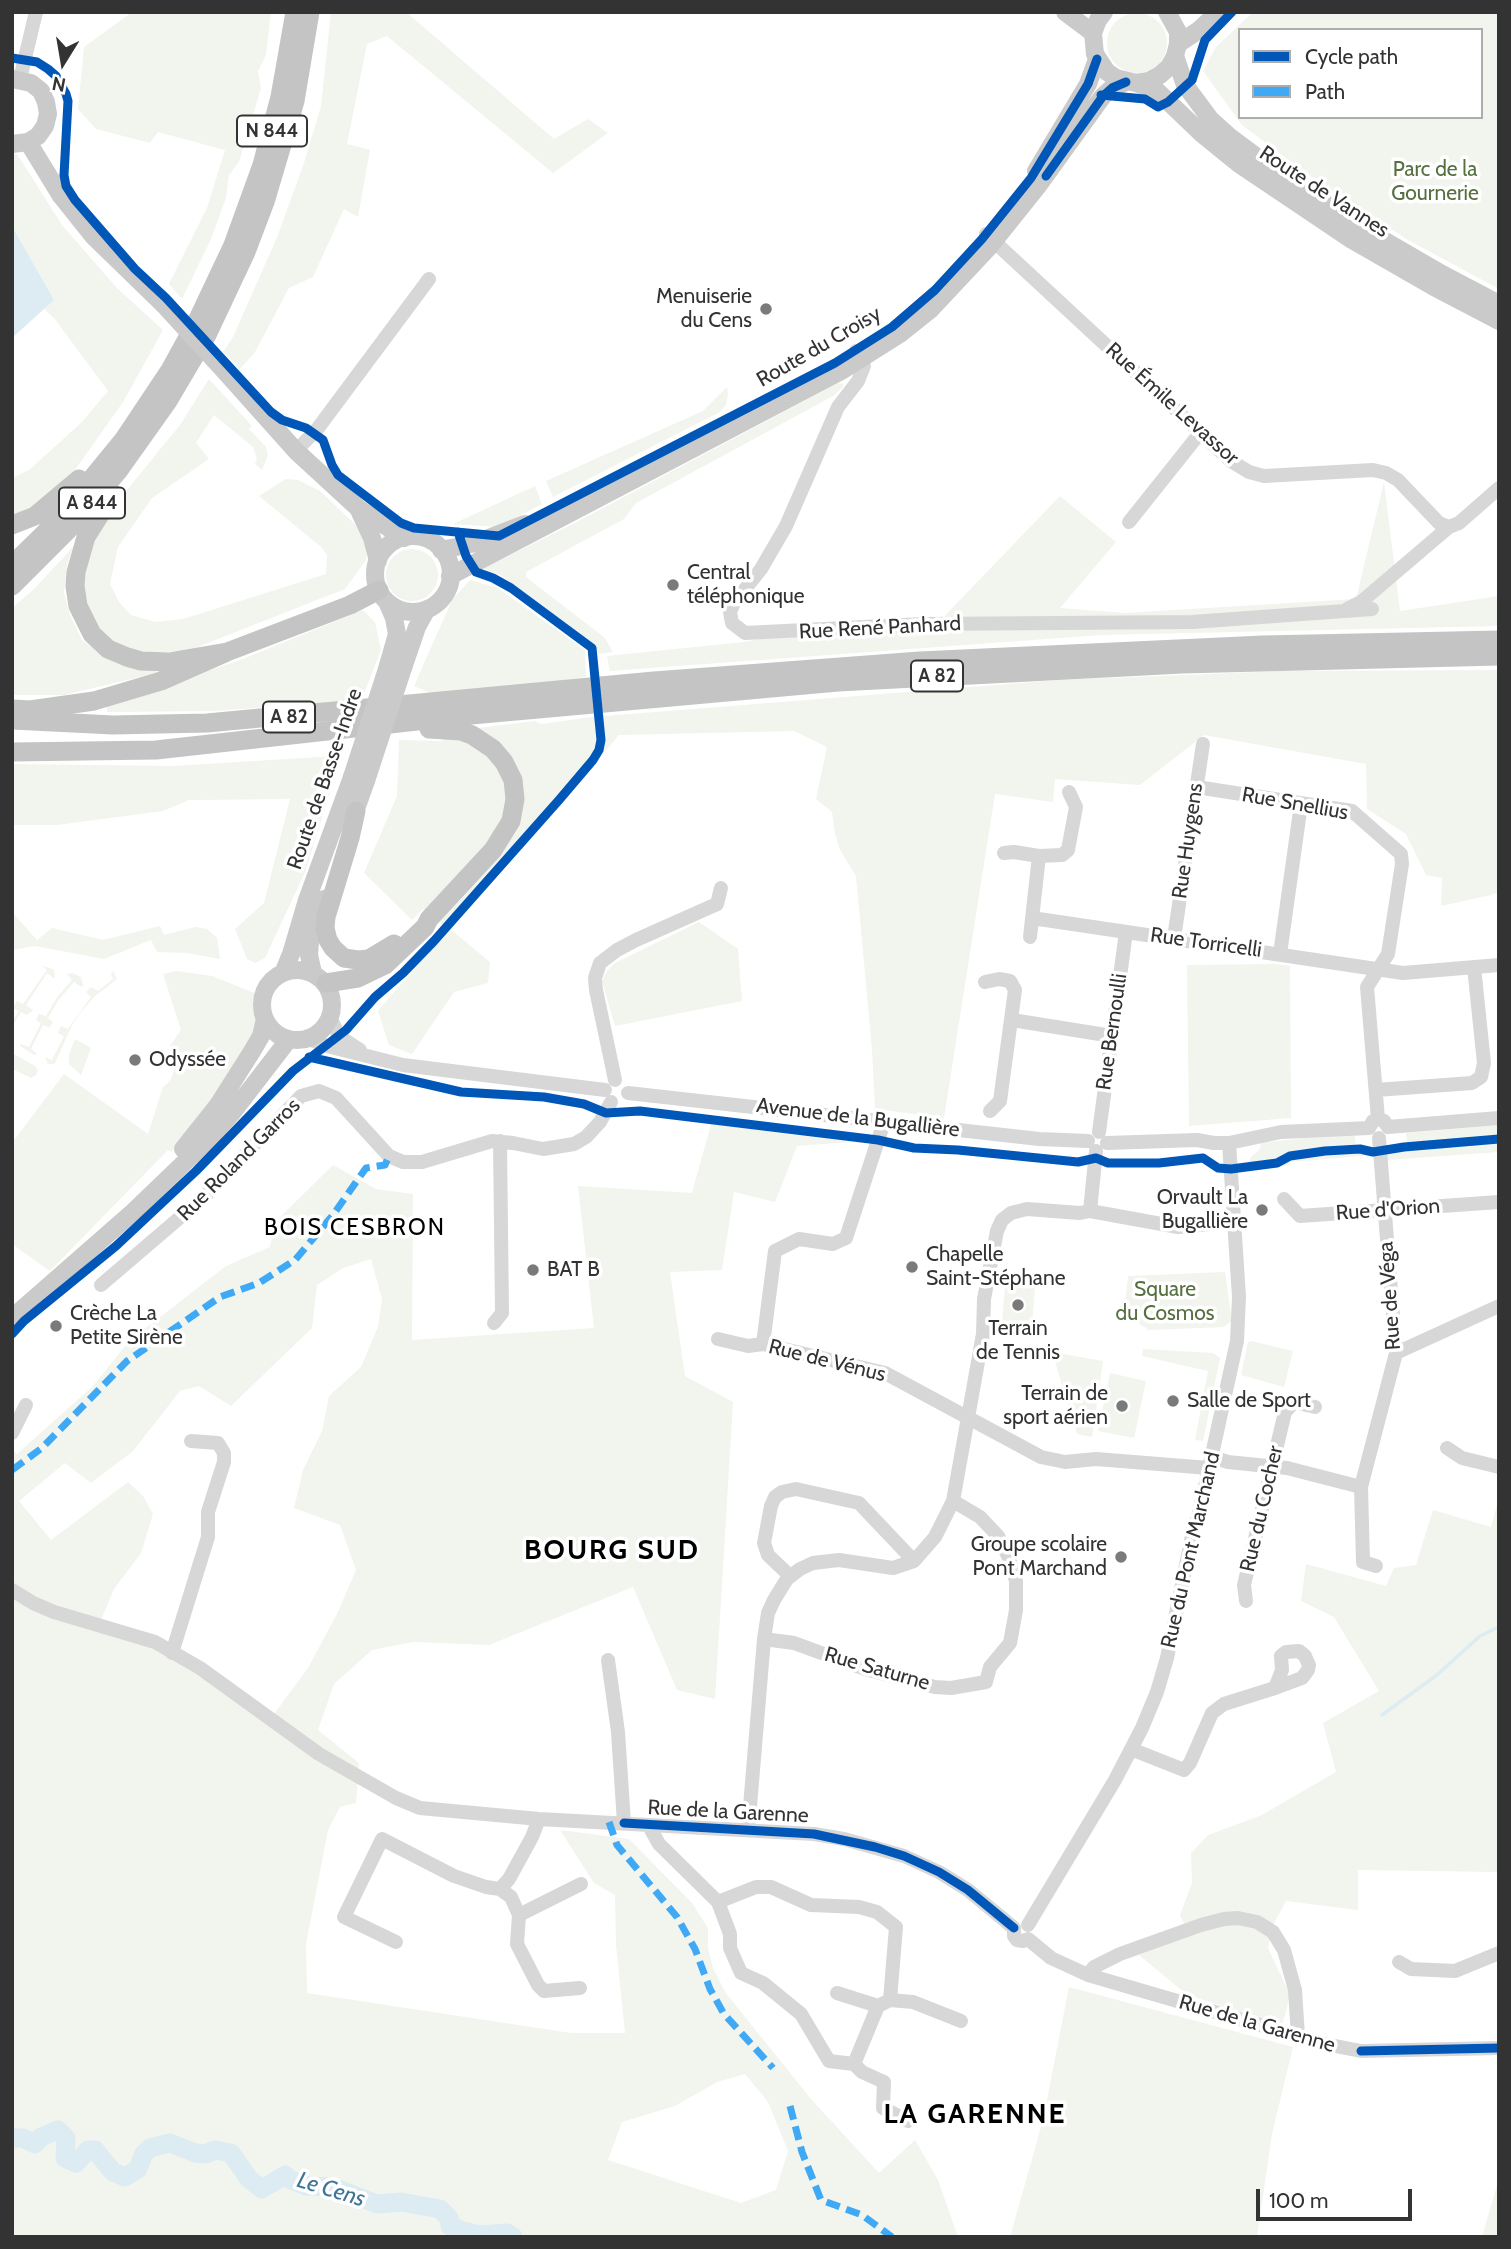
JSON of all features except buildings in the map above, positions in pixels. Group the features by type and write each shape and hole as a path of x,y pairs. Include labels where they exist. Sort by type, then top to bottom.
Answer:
{"highway":[{"name":"N 844","path":"104,465 170,370 204,309 233,245 270,137 286,70 295,12"},
{"name":"N 844","path":"162,410 207,335 242,263 265,202 295,101 310,12"},
{"path":"162,410 159,429 86,537 76,572 78,606 87,626 99,641 108,649 127,657 141,661 169,662 227,652"},
{"name":"A 844","path":"12,586 50,550 96,498 162,410"},
{"path":"12,525 35,516 87,472 104,465"},
{"name":"A 844","path":"12,565 57,521 104,465"},
{"path":"12,709 30,710 94,701 161,681 227,652 350,605 383,596"},
{"name":"A 82","path":"12,720 113,725 207,723 641,682 920,661 1250,646 1499,640"},
{"name":"A 82","path":"12,752 156,750 602,702 838,682 1182,664 1499,656"},
{"path":"319,978 358,978 385,965 425,927 429,919 503,838 513,813 516,799 513,780 494,749 472,735 448,729 395,731 377,726"},
{"path":"356,811 326,917 325,928 333,948 344,958 369,959 382,953 420,922 429,919"}],"main road":[{"path":"1097,59 1093,44 1079,22 1098,20 1104,12"},
{"name":"Route de Vannes","path":"1167,12 1178,32 1177,50 1185,85 1211,120 1277,172 1361,227 1442,274 1497,317"},
{"name":"Route du Croisy","path":"441,550 476,543 516,528 900,334 930,310 989,238 1038,186 1103,96 1112,88 1149,81 1160,75 1169,67 1177,50 1217,12"},
{"name":"Route de Vannes","path":"1097,59 1107,72 1156,90 1202,134 1240,164 1341,233 1434,287 1497,317"},
{"name":"Route du Croisy","path":"989,238 1042,162 1088,83 1097,59"},
{"path":"16,79 32,83 41,91 48,114 45,126 38,136 20,143 93,236 163,304 296,451 358,508 404,537 425,539 441,550 450,567 450,576 443,596 427,609 406,611 383,596 375,574 383,551 404,537"},
{"name":"Route du Croisy","path":"450,576 859,355"},
{"path":"358,508 372,538 378,561"},
{"name":"Route de Basse-Indre","path":"383,596 394,618 397,634 395,669"},
{"name":"Route de Basse-Indre","path":"284,971 307,900 359,779 395,669 427,609"},
{"name":"Route de Basse-Indre","path":"319,978 309,955 310,939 356,811 359,779"},
{"path":"106,1234 175,1159 219,1105 261,1036 265,1019 262,1004 264,992 271,980 284,971 302,970 319,978 332,996 330,1017 324,1028 309,1039 289,1039 276,1033 265,1019"},
{"path":"12,1318 133,1212 209,1138 232,1113 289,1039"}],"street":[{"path":"16,79 36,12"},
{"name":"Rue Émile Levassor","path":"989,238 1231,461 1249,472 1264,476 1373,470 1386,473 1398,480 1439,523 1449,527"},
{"path":"296,451 318,429 429,279"},
{"name":"Rue René Panhard","path":"859,355 864,366 861,374 838,407 786,526 761,569 730,612 732,623 745,633 937,624 1192,622 1372,609"},
{"path":"1129,522 1200,433"},
{"name":"Rue René Panhard","path":"1342,610 1361,602 1499,488"},
{"name":"Rue Huygens","path":"1174,938 1203,744"},
{"name":"Rue Snellius","path":"1196,787 1352,811 1401,854 1402,864 1388,954 1367,987 1378,1128"},
{"path":"1004,853 1062,855 1068,850 1076,807 1069,792"},
{"path":"1280,954 1301,804"},
{"path":"1030,937 1039,856"},
{"path":"494,1323 502,1313 500,1141 555,1149 575,1144 600,1122 610,1090 595,978 600,963 636,940 717,905 721,888"},
{"name":"Rue Torricelli","path":"1032,918 1403,973 1499,965"},
{"name":"Rue Bernoulli","path":"1090,1211 1126,932"},
{"path":"1376,1090 1472,1083 1481,1077 1484,1063 1474,967"},
{"path":"985,982 999,979 1010,981 1016,990 1000,1101 990,1111"},
{"path":"330,1017 339,1036 373,1057"},
{"path":"1012,1020 1112,1036"},
{"path":"309,1039 403,1065 610,1090"},
{"name":"Avenue de la Bugallière","path":"610,1090 625,1083 628,1093 1039,1139 1097,1142 1197,1140 1229,1143 1281,1132 1378,1128 1499,1118"},
{"name":"Rue Roland Garros","path":"101,1285 205,1196 301,1096 319,1091 336,1098 389,1156 403,1162 422,1162 483,1143 500,1141"},
{"path":"763,1344 775,1251 799,1239 833,1244 846,1238 884,1122"},
{"name":"Rue de Véga","path":"1376,1566 1363,1562 1362,1487 1396,1353 1378,1128"},
{"name":"Rue du Pont Marchand","path":"1023,1931 1131,1749 1157,1692 1167,1658 1237,1341 1240,1297 1229,1143"},
{"name":"Rue d'Orion","path":"1284,1199 1300,1216 1499,1202"},
{"path":"748,1830 768,1614 778,1591 790,1576 800,1569 825,1561 851,1561 892,1567 914,1561 935,1537 953,1501 983,1334 984,1299 997,1231 1002,1220 1011,1213 1027,1209 1080,1213 1090,1211 1178,1227 1234,1222"},
{"path":"1396,1353 1499,1306"},
{"name":"Rue de Vénus","path":"718,1339 748,1346 763,1344 885,1373 1041,1457 1065,1462 1096,1459 1271,1465 1362,1487"},
{"name":"Rue du Cocher","path":"1246,1601 1244,1585 1285,1412 1294,1402 1315,1407"},
{"path":"12,1433 26,1405"},
{"path":"172,1653 208,1537 208,1512 225,1453 218,1443 191,1441"},
{"path":"1447,1448 1461,1458 1499,1467"},
{"path":"790,1576 768,1555 764,1543 775,1497 782,1492 796,1489 859,1503 914,1561"},
{"name":"Rue Saturne","path":"764,1639 794,1643 865,1670 935,1687 951,1688 986,1682 990,1667 1010,1643 1016,1610 1016,1581 998,1536 981,1517 953,1501"},
{"name":"Rue de la Garenne","path":"12,1590 54,1612 122,1630 155,1642 200,1668 319,1754 396,1798 420,1808 538,1819 814,1834 844,1839 904,1856 939,1872 1023,1931 1051,1958 1088,1975 1361,2052 1499,2048"},
{"path":"608,1660 618,1732 624,1823"},
{"path":"1131,1749 1184,1770 1212,1713 1224,1704 1275,1688"},
{"path":"500,1889 509,1880 532,1837 538,1819"},
{"path":"649,1826 659,1844 718,1902 730,1934 730,1948 741,1973 763,1983 801,2014 829,2061 854,2064 862,2072 884,2081 883,2108 908,2121"},
{"path":"396,1942 344,1917 382,1839 454,1876 500,1889 511,1897 519,1915 517,1944 538,1985 544,1991 580,1988"},
{"path":"519,1915 581,1884"},
{"path":"718,1902 756,1887 771,1887 811,1905 859,1907 877,1912 896,1927 884,2003 854,2064"},
{"path":"1088,1975 1094,1967 1120,1954 1201,1925 1238,1917 1257,1922 1273,1932 1284,1950 1295,1990 1298,2036"},
{"path":"1399,1962 1411,1969 1455,1971 1499,1953"},
{"path":"837,1993 884,2003 913,2002 961,2021"}],"green space":[{"path":"132,12 271,12 266,55 258,71 261,88 239,162 229,175 226,198 211,239 182,299 169,284 207,208 225,150 158,132 150,143 96,129 78,109 84,47"},
{"path":"331,12 406,12 554,139 588,119 608,133 553,173 387,36 367,44 347,144 370,150 358,217 344,209 313,277 289,288 255,352 240,369 223,352 233,337 278,235 304,163 321,106"},
{"name":"Parc de la Gournerie","path":"1253,12 1499,12 1499,289 1408,240 1317,181 1242,125 1203,71 1216,47"},
{"path":"1137,13 1154,18 1162,26 1167,43 1162,60 1154,68 1137,73 1120,68 1112,60 1107,43 1112,26 1120,18"},
{"path":"12,153 17,154 62,225 117,288 163,330 123,402 75,470 31,510 12,517 12,478 29,470 81,423 108,391 54,318 44,309 54,300 12,226"},
{"path":"209,379 252,426 249,429 266,447 268,455 265,463 262,470 255,464 257,459 253,447 214,415 196,443 209,459 152,498 118,547 110,584 119,602 131,615 156,622 183,619 326,574 327,555 321,547 259,496 286,479 298,480 320,491 357,526 367,546 366,560 345,589 190,650 154,653 120,647 99,627 83,596 83,567 92,541 113,507 180,425"},
{"path":"838,383 843,384 843,387 833,396 636,503 624,519 526,572 526,577 605,638 613,652 598,654 596,647 501,575 485,571 484,568 573,524"},
{"path":"727,387 726,405 720,412 553,497 546,481 703,411"},
{"path":"1384,482 1400,611 1499,596 1499,626 1101,635 610,671 607,656 764,638 932,629 1060,496 1116,542 1060,608 1125,613 1356,599"},
{"path":"535,486 542,504 498,527 453,524"},
{"path":"74,546 67,564 64,593 70,615 82,640 110,660 155,669 157,673 64,695 12,695 12,608 33,590"},
{"path":"412,549 422,551 430,557 436,565 436,585 430,593 422,599 412,601 402,599 394,593 388,585 386,575 388,565 394,557 402,551"},
{"path":"470,580 498,588 585,650 586,677 439,697 414,686 452,600"},
{"path":"363,610 375,622 381,650 361,701 212,711 107,712 106,703 238,661"},
{"path":"1499,670 1499,892 1491,895 1441,906 1442,878 1426,875 1406,834 1367,809 1366,764 1204,735 1140,785 1055,779 1053,802 995,794 944,1118 875,1109 856,876 840,850 832,812 816,799 827,747 794,731 619,735 449,928 490,962 488,983 454,992 412,1054 389,1045 378,1011 448,929 423,909 412,920 364,873 397,796 399,740 440,741 479,728 535,721 541,724 592,717 1059,680 1283,671"},
{"path":"335,756 332,786 305,872 265,958 255,963 247,959 235,929 264,903 290,799 189,800 163,811 57,825 12,825 12,764 174,766"},
{"path":"13,913 37,940 52,928 103,940 160,926 164,935 195,927 207,929 217,938 220,959 187,953 157,952 151,940 104,959 35,946 12,950"},
{"path":"699,922 738,949 742,1001 615,1026 602,981 607,971 615,963"},
{"path":"41,965 54,970 55,979 47,973 26,1005 33,1010 27,1015 21,1012 12,1027 19,1011 13,1008 17,1001 23,1004 47,970"},
{"path":"1187,965 1290,966 1291,1118 1189,1126"},
{"path":"113,971 117,979 95,996 81,1012 72,1025 56,1061 54,1064 48,1064 45,1057 52,1060 64,1036 58,1033 61,1026 68,1029 91,997 86,992 91,987 98,991 113,979"},
{"path":"176,971 212,976 257,994 255,1005 258,1025 199,1121 50,1271 12,1244 12,1143 64,1074 148,1134 163,1087 170,1081 174,1071 169,1054 173,1051 170,1046 181,1030 163,974"},
{"path":"67,974 81,977 83,985 81,987 74,982 57,1002 48,1018 53,1022 50,1028 43,1025 31,1049 37,1054 34,1055 20,1046 29,1047 41,1023 36,1020 39,1014 46,1016 72,980"},
{"path":"75,1039 91,1048 81,1075 69,1064 69,1054"},
{"path":"12,1053 35,1066 38,1070 36,1075 31,1078 12,1069"},
{"path":"711,1124 851,1142 797,1146 775,1202 734,1192 722,1270 670,1272 685,1376 733,1402 715,1699 677,1690 633,1587 489,1645 413,1642 372,1650 334,1684 318,1730 359,1763 356,1803 340,1807 328,1830 306,1944 307,1993 571,2033 625,2033 616,1945 615,1895 594,1883 560,1830 629,1839 692,1903 708,1928 708,1947 713,1968 725,1992 811,2099 879,2173 915,2140 938,2180 958,2237 12,2237 12,1450 17,1454 93,1386 129,1341 226,1266 270,1247 275,1222 333,1165 376,1189 413,1194 412,1340 594,1328 578,1186 692,1193","holes":["371,1259 382,1299 378,1327 361,1367 329,1396 322,1431 303,1470 294,1508 340,1525 356,1570 337,1614 308,1668 274,1714 172,1654 98,1627 114,1589 141,1553 153,1514 143,1496 128,1482 51,1540 19,1501 65,1463 91,1483 133,1451 180,1391 199,1386 231,1406 312,1328 317,1285 343,1268","745,2074 768,2102 788,2151 776,2190 741,2203 608,2160 622,2122 675,2106 717,2082"]},
{"path":"1499,1125 1499,1136 1407,1143 1406,1133"},
{"path":"1337,1134 1355,1136 1356,1148 1288,1154 1272,1162 1247,1165 1260,1149 1261,1143"},
{"path":"1499,1141 1499,1152 1387,1160 1386,1153 1408,1149"},
{"path":"1363,1151 1373,1155 1290,1162 1290,1165 1280,1166 1292,1158"},
{"name":"Square du Cosmos","path":"1225,1272 1232,1321 1223,1327 1149,1330 1124,1314 1128,1276"},
{"name":"Terrain de Tennis","path":"1006,1275 1036,1278 1031,1335 1001,1333"},
{"path":"1248,1342 1293,1351 1284,1387 1241,1375"},
{"path":"1143,1349 1213,1353 1220,1358 1203,1441 1195,1440 1208,1371 1142,1356"},
{"path":"1052,1352 1103,1361 1092,1437 1077,1434"},
{"name":"Terrain de sport aérien","path":"1110,1373 1146,1381 1134,1438 1098,1431"},
{"path":"1499,1497 1499,1872 1358,1870 1358,1910 1286,1901 1273,1925 1268,1948 1290,1995 1282,2026 1186,1994 1139,1955 1189,1934 1180,1915 1192,1883 1191,1853 1208,1835 1262,1815 1336,1772 1323,1723 1379,1691 1334,1617 1301,1601 1306,1564 1386,1586 1394,1568 1416,1565 1433,1510 1491,1527"},
{"path":"1069,1987 1293,2047 1272,2134 1257,2237 1010,2237 1043,2120"},
{"path":"1499,2178 1499,2237 1482,2237"}],"shaded area":[{"path":"12,226 54,300 12,338"}],"waterway":[{"path":"1382,1715 1437,1675 1480,1636 1499,1627"},
{"name":"Le Cens","path":"12,2138 23,2138 35,2144 41,2137 58,2130 66,2138 65,2158 76,2163 88,2150 95,2150 113,2172 125,2177 138,2169 143,2155 150,2148 170,2143 195,2153 206,2154 215,2150 231,2153 249,2179 262,2189 285,2175 307,2186 333,2187 377,2204 401,2202 440,2209 449,2218 450,2226 463,2231 479,2235 507,2233 513,2237"}],"marked path":[{"path":"12,1470 42,1448 127,1361 220,1297 259,1283 295,1260 333,1215 366,1168 385,1165 389,1156"},
{"path":"609,1822 617,1845 677,1917 695,1949 710,1989 724,2014 773,2068"},
{"path":"790,2106 802,2152 821,2200 862,2215 892,2237"}],"cycle path":[{"path":"1101,95 1145,99 1158,107 1168,102 1192,80 1205,40 1232,12"},
{"path":"12,58 37,62 48,69 56,76 66,94 68,101 64,175 66,186 75,200 135,269 166,298 271,412 282,420 306,428 323,440 338,475 401,523 414,528 499,536 835,363 892,327 935,290 982,239 1031,178 1088,84 1097,59"},
{"path":"1046,176 1103,96 1112,88 1126,82"},
{"path":"12,1334 24,1321 116,1246 196,1171 293,1071 346,1030 375,997 434,941 559,800 599,750 601,740 592,648 511,588 476,572 466,556 458,532"},
{"path":"309,1057 461,1092 544,1097 584,1104 606,1113 640,1111 878,1140 914,1148 1078,1162 1096,1158 1108,1163 1159,1163 1203,1158 1218,1168 1231,1169 1277,1163 1290,1156 1325,1151 1360,1149 1373,1152 1499,1139"},
{"path":"624,1823 814,1834 875,1847 904,1856 939,1872 968,1890 1014,1928"},
{"path":"1361,2051 1499,2048"}],"place":[{"name":"Menuiserie du Cens","path":"766,309"},
{"name":"Central téléphonique","path":"673,585"},
{"name":"Odyssée","path":"135,1060"},
{"name":"Orvault La Bugallière","path":"1262,1210"},
{"name":"Chapelle Saint-Stéphane","path":"912,1267"},
{"name":"BAT B","path":"533,1270"},
{"name":"Terrain de Tennis","path":"1018,1305"},
{"name":"Crèche La Petite Sirène","path":"56,1326"},
{"name":"Salle de Sport","path":"1173,1401"},
{"name":"Terrain de sport aérien","path":"1122,1406"},
{"name":"Groupe scolaire Pont Marchand","path":"1121,1557"}],"district":[{"name":"BOIS CESBRON","path":"355,1228"},
{"name":"BOURG SUD","path":"612,1551"},
{"name":"LA GARENNE","path":"975,2115"}]}
